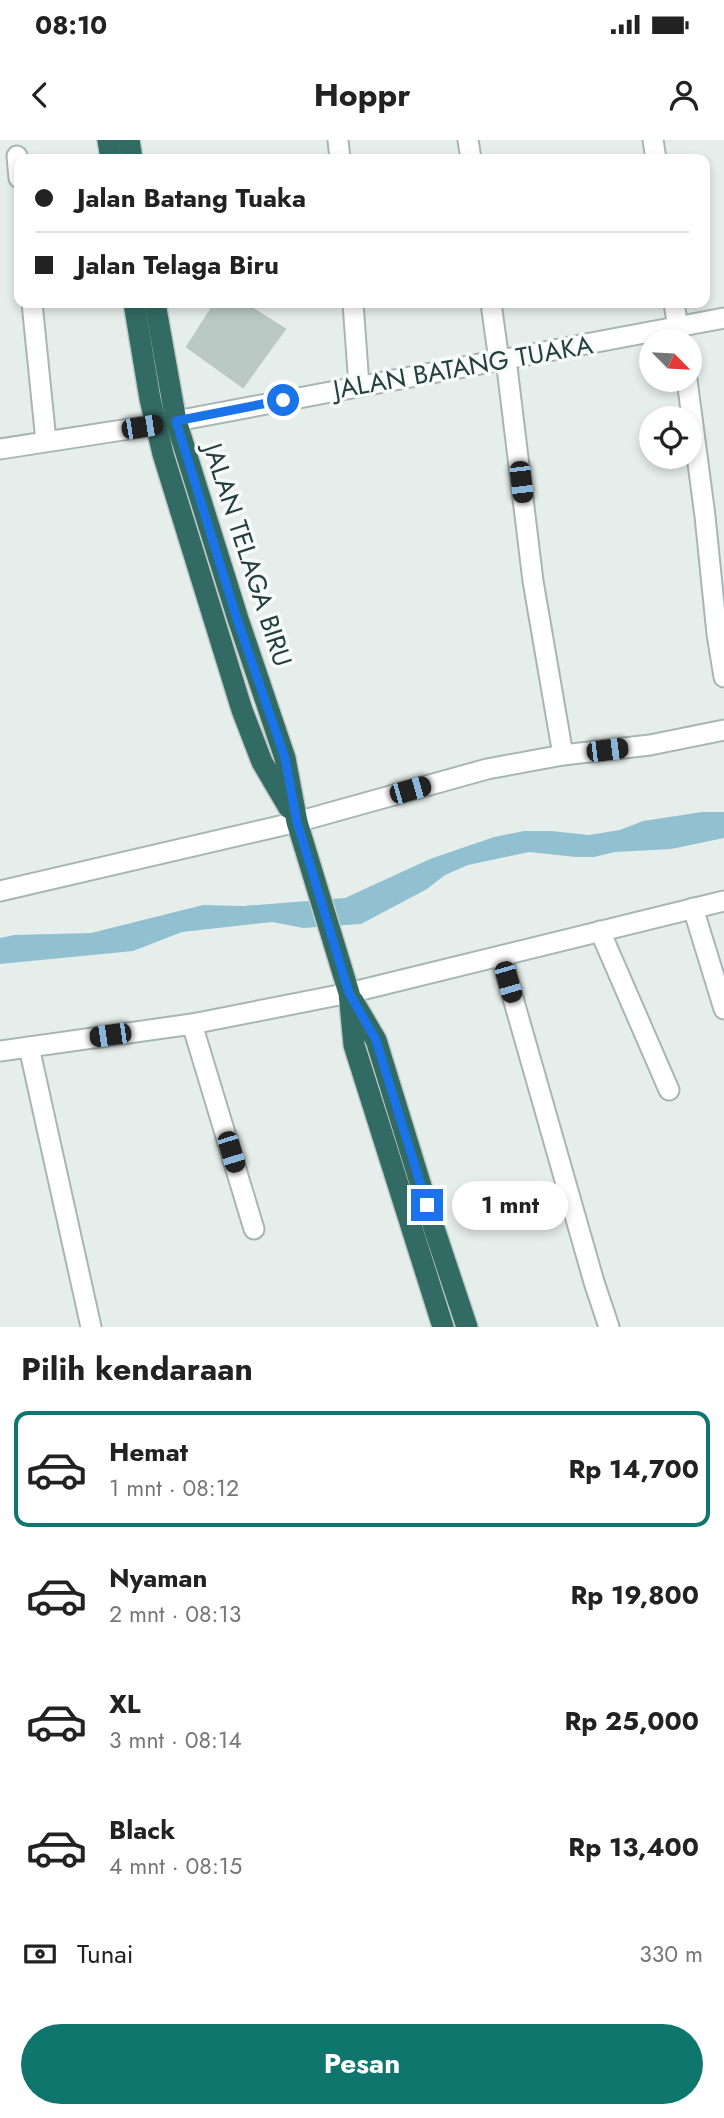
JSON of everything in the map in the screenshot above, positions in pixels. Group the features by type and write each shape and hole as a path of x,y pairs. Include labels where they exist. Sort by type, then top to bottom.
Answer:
{"highway":[{"name":"JALAN TELAGA BIRU","path":"135,308 166,423 285,758 297,822 349,993 354,1045 443,1327"},
{"name":"JALAN TELAGA BIRU","path":"155,308 166,423 163,454 242,710 262,762 297,822"},
{"path":"262,762 269,769 276,770 282,766 285,758"},
{"name":"JALAN TELAGA BIRU","path":"349,993 376,1040 467,1327"},
{"path":"354,1045 357,1038 363,1035 370,1035 376,1040"}],"street":[{"path":"33,308 46,441"},
{"path":"353,308 359,386"},
{"path":"492,308 503,360 533,581 563,755"},
{"path":"675,308 679,329"},
{"name":"JALAN BATANG TUAKA","path":"689,329 724,318"},
{"name":"JALAN BATANG TUAKA","path":"0,449 166,423 503,360 639,338"},
{"path":"689,392 724,677"},
{"path":"0,891 297,822 487,769 563,755 650,745 724,730"},
{"path":"0,1051 192,1024 349,993 724,901"},
{"path":"692,908 724,1009"},
{"path":"600,931 669,1090"},
{"path":"501,956 563,1177 609,1327"},
{"path":"192,1024 254,1229"},
{"path":"29,1047 91,1327"}],"water":[{"path":"702,812 724,812 724,838 671,849 615,852 594,857 529,852 468,865 445,875 427,889 361,924 303,928 272,922 182,932 133,951 0,964 0,938 14,935 91,933 203,905 243,906 345,898 430,859 494,837 524,831 589,835 620,830 643,821"}],"building":[{"path":"212,308 252,308 285,329 243,387 187,347"}],"route":[{"path":"283,400 176,421 237,619 285,758 297,822 349,993 376,1040 427,1205"}]}
